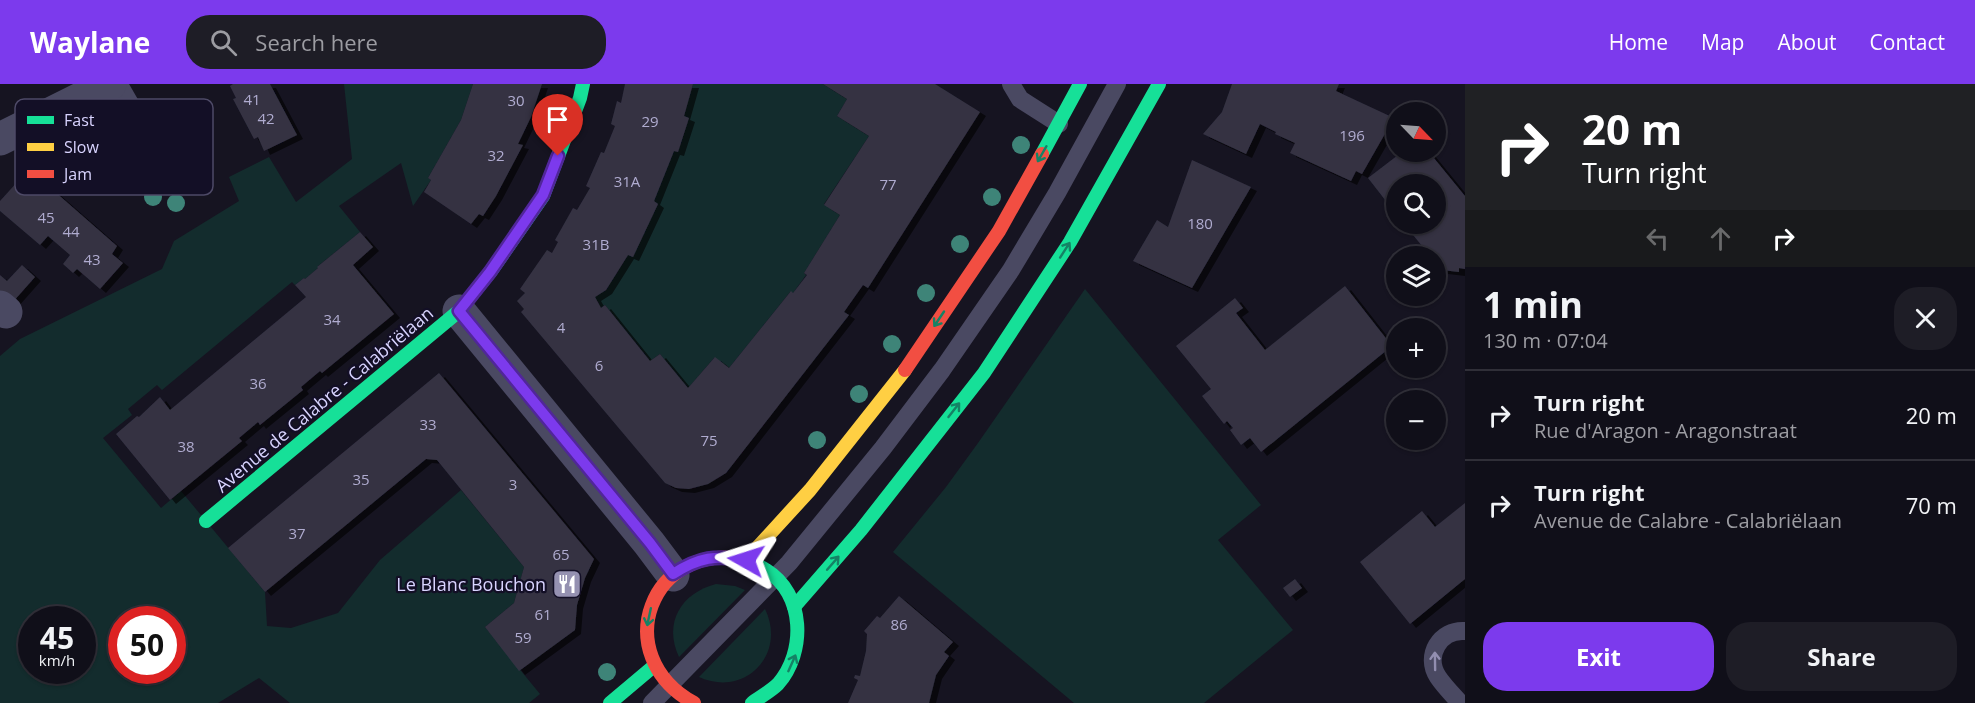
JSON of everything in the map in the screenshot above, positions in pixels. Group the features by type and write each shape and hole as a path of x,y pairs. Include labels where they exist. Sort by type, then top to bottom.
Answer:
{"main road":[{"name":"Avenue de Calabre - Calabriëlaan","path":"206,521 459,311 490,272 543,195 580,98 583,84"},
{"path":"746,560 810,490 908,366 999,231 1080,84"},
{"path":"795,607 861,530 984,373 1070,242 1159,84"},
{"path":"694,703 681,697 669,687 654,666 648,647 647,627 651,607 660,590 673,574 689,564 706,558 724,556 746,560 776,577 788,592 795,607 799,629 798,648 792,667 766,696 752,703"},
{"path":"610,703 654,666"}],"street":[{"path":"80,99 110,84 119,99"},
{"path":"0,139 15,132"},
{"path":"459,311 673,574"}],"lane":[{"path":"1011,84 1020,99 1059,124"},
{"path":"652,703 776,577 884,448 942,370 1011,270 1057,193 1117,84"},
{"path":"1460,703 1437,677 1434,670 1434,655 1440,639 1456,630 1465,631"}],"green space":[{"path":"344,84 473,84 461,120 428,178 431,180 413,206 401,163 339,206 360,232 305,279 295,285 292,282 162,390 157,385 128,409 132,415 103,438 161,508 181,491 265,592 267,626 291,628 338,613 380,560 461,490 524,567 514,603 485,627 540,694 529,703 290,703 259,678 218,703 0,703 0,356 20,339 162,269 174,241 239,201 229,177 269,157 296,202 352,159"},
{"path":"693,84 823,84 847,99 837,116 869,136 824,204 840,215 804,273 806,275 729,368 714,358 688,388 660,354 650,361 605,305 601,308 595,297 606,290 628,255 633,256 658,204 654,201 674,151 678,152 689,118 684,116"},
{"path":"1085,289 1261,505 1218,540 1293,630 1204,703 1074,703 893,552 946,487"},
{"path":"716,584 735,586 745,590 679,657 673,633 678,611 693,594"},
{"path":"765,609 770,626 770,642 766,656 758,668 746,677 732,682 716,682 699,677"}],"building":[{"path":"233,84 270,84 297,135 264,151 258,137 254,139 233,99 236,98 230,86"},
{"path":"473,84 542,84 531,117 518,144 523,145 483,216 479,214 471,224 424,192 431,180 428,178 461,120"},
{"path":"625,84 693,84 684,116 689,118 678,152 674,151 654,201 658,204 633,257 628,255 606,290 595,297 601,308 605,305 650,361 660,354 688,388 715,357 729,368 791,291 793,293 807,275 804,273 840,215 824,205 869,136 837,116 847,99 823,84 935,84 980,112 868,288 863,285 844,312 849,315 726,473 708,484 689,489 676,488 665,483 521,312 524,309 517,301 525,293 520,289 547,250 552,253 558,242 555,240 573,208 577,210 590,188 586,186 601,152 604,153 615,126 611,124 617,101 621,103"},
{"path":"1232,84 1339,84 1336,91 1386,114 1386,132 1362,174 1356,171 1351,181 1290,153 1295,143 1260,124 1246,154 1203,134 1222,112"},
{"path":"1192,160 1251,187 1192,288 1133,261 1157,220 1168,227"},
{"path":"1389,162 1437,162 1465,196 1465,269 1459,268 1459,272 1446,270 1446,246 1422,246 1412,234 1446,234 1446,174 1386,174 1386,201 1368,178"},
{"path":"15,184 15,195 59,195 117,246 112,254 123,263 100,289 77,269 73,273 63,264 70,255 48,236 40,245 0,211 0,201"},
{"path":"360,232 373,247 353,265 394,314 322,373 320,371 301,387 303,390 260,425 258,422 239,438 242,441 170,500 116,434 160,397 170,410 306,297 295,285"},
{"path":"22,265 35,277 12,303 0,292 0,275 7,281"},
{"path":"1345,286 1386,338 1386,351 1261,452 1250,438 1241,445 1230,430 1233,428 1227,421 1224,424 1202,396 1211,389 1176,346 1235,298 1243,308 1236,313 1265,350"},
{"path":"439,373 594,559 585,578 577,605 575,630 519,671 485,627 514,603 524,567 437,460 426,459 265,592 228,548"},
{"path":"1465,503 1465,579 1410,624 1360,562 1422,511 1435,527"},
{"path":"1295,579 1302,588 1290,597 1283,588"},
{"path":"899,596 953,642 944,652 949,656 936,675 929,703 848,703 858,680 854,678 855,675 860,676 866,651 867,634 864,631 877,616 880,618"}],"traffic: fast":[{"path":"206,521 459,311 491,271 543,196 580,98 583,84"},
{"path":"1042,154 1080,84"},
{"path":"794,607 861,530 984,373 1070,242 1159,84"},
{"path":"746,560 766,570 779,580 788,593 797,624 797,640 787,671 775,687 752,703"},
{"path":"610,703 654,666"}],"traffic: slow":[{"path":"746,560 810,490 905,370"}],"traffic: jam":[{"path":"905,370 999,231 1042,154"},
{"path":"694,703 667,682 652,657 647,631 652,606 665,583 686,567 713,558 746,560"}],"place":[{"name":"Le Blanc Bouchon","path":"567,584"}],"route":[{"path":"558,156 543,195 490,272 459,311 673,574 689,564 706,558 724,556 746,560"}]}
